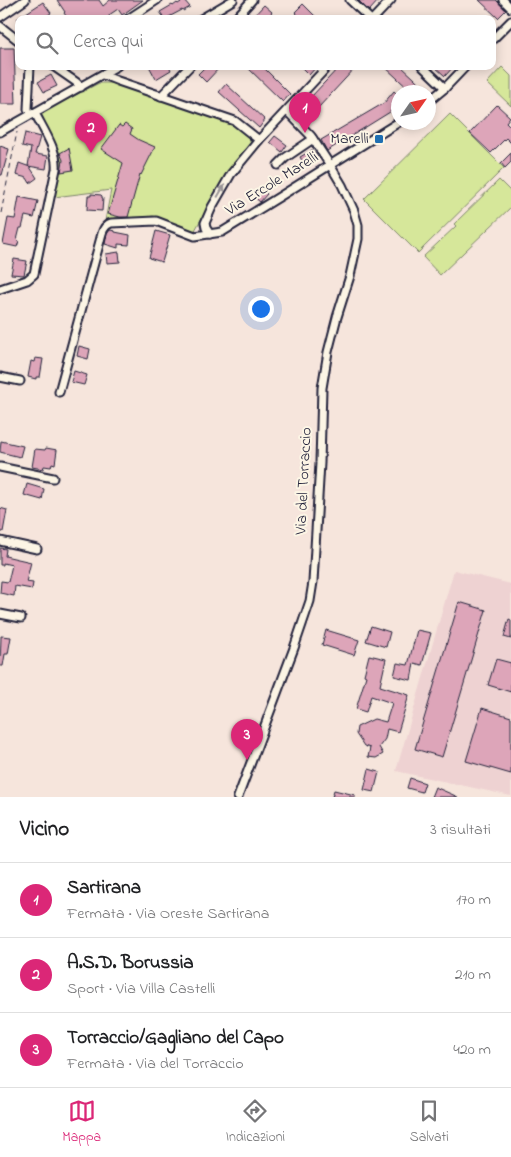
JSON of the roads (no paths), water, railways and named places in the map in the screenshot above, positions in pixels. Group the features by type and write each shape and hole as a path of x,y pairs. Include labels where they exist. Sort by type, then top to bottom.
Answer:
{"street":[{"path":"0,17 24,0"},
{"path":"134,15 157,0"},
{"path":"208,15 234,0"},
{"path":"239,15 252,0"},
{"path":"350,0 367,15"},
{"path":"376,15 392,0"},
{"path":"503,0 511,8"},
{"path":"496,36 511,21"},
{"path":"0,26 15,38"},
{"path":"0,289 27,280 35,272 57,162 32,111 30,70"},
{"path":"59,70 80,87"},
{"path":"0,132 32,111 111,70"},
{"path":"162,96 186,70"},
{"path":"59,392 105,226 111,223 150,220 161,222 195,236 210,234 205,223 231,174 259,140 324,70"},
{"path":"426,70 445,88"},
{"path":"436,95 462,70"},
{"path":"103,75 235,121 259,140"},
{"name":"Via del Torraccio","path":"238,797 310,601 313,582 320,463 322,388 328,352 350,276 358,239 358,225 354,211 342,185 313,139 287,111"},
{"name":"Via Ercole Marelli","path":"210,234 222,232 280,198 330,164 391,127"},
{"path":"278,165 284,158 313,139"},
{"path":"0,377 20,381"},
{"path":"0,467 53,478"},
{"path":"0,541 37,549"},
{"path":"0,614 22,618"}],"place":[{"name":"Sartirana","path":"305,133"},
{"name":"Marelli","path":"379,139"},
{"name":"A.S.D. Borussia","path":"91,153"},
{"name":"Torraccio/Gagliano del Capo","path":"247,760"}]}
